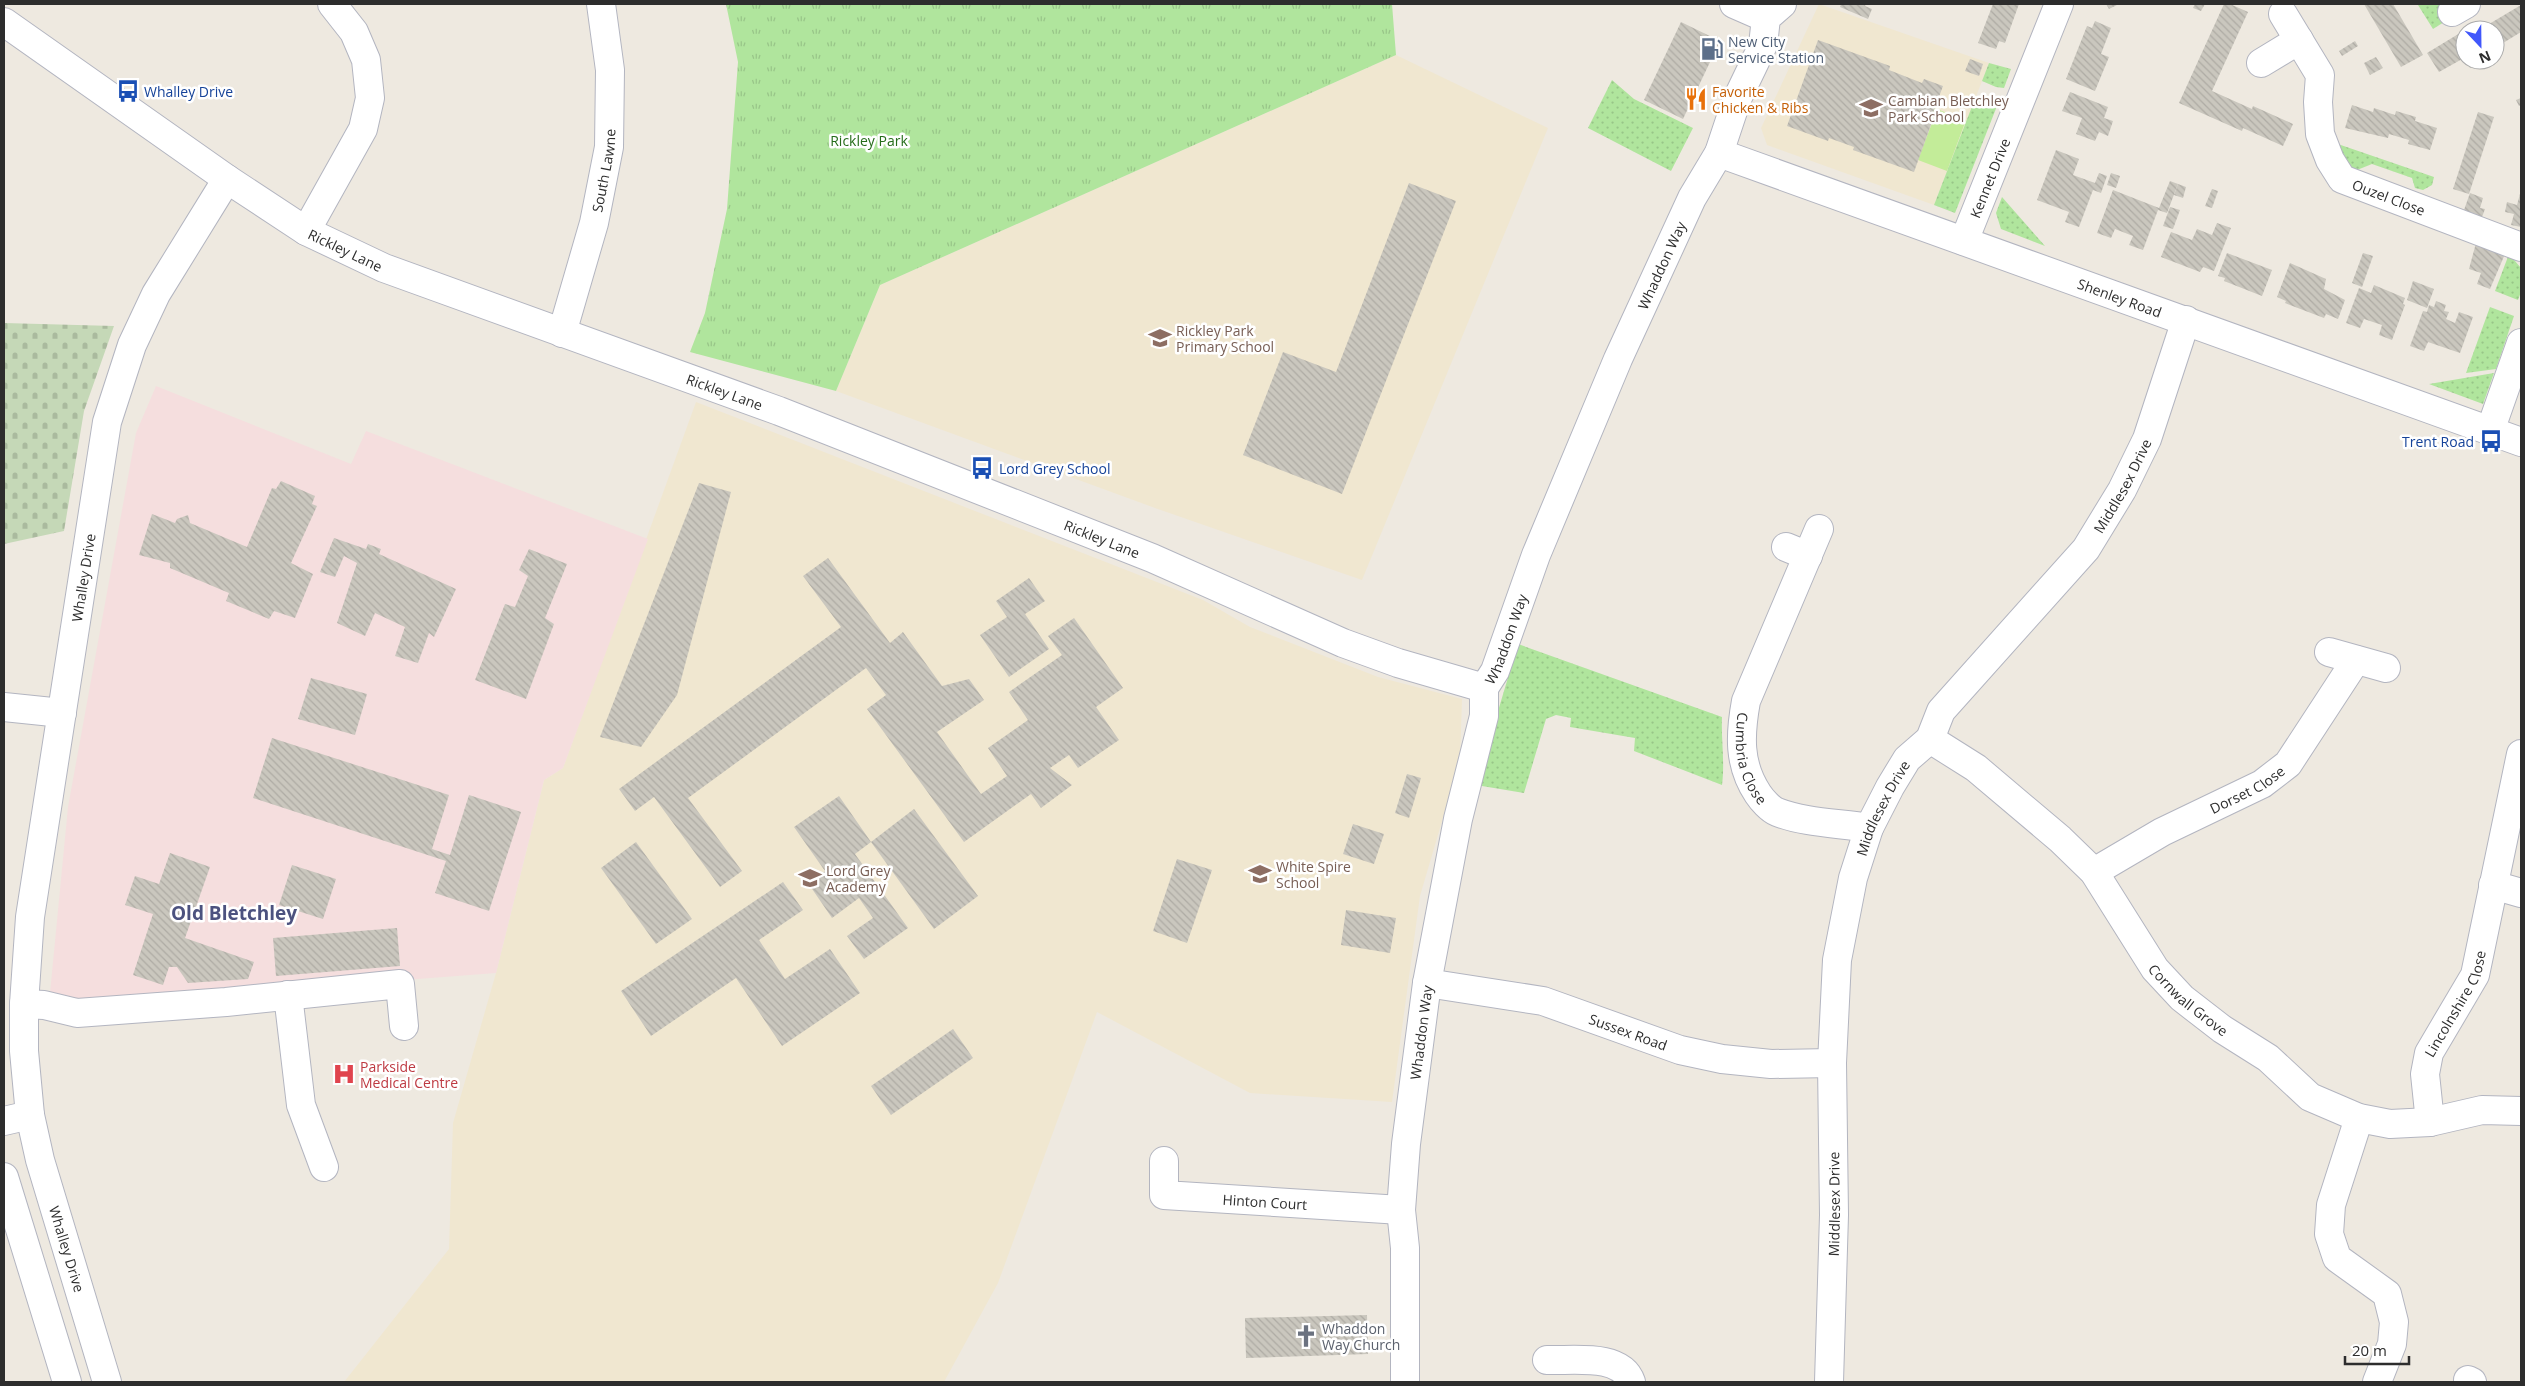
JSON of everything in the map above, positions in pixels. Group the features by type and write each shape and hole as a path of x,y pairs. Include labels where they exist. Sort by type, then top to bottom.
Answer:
{"street":[{"path":"4,8 6,4"},
{"path":"306,231 363,128 370,98 366,60 354,32 332,4"},
{"name":"South Lawne","path":"562,333 594,223 609,147 610,70 601,4"},
{"path":"1734,4 1774,11"},
{"name":"Kennet Drive","path":"1964,241 2059,4"},
{"name":"Whaddon Way","path":"1405,1382 1405,1248 1400,1210 1406,1144 1427,983 1458,819 1484,716 1484,688 1495,671 1536,555 1618,359 1692,198 1719,152 1737,99 1763,45 1774,11"},
{"name":"Ouzel Close","path":"2284,14 2320,75 2318,102 2320,134 2330,160 2342,179 2521,246"},
{"name":"Rickley Lane","path":"4,22 227,179 306,231 384,268 780,411 1152,558 1343,643 1398,663 1484,688"},
{"path":"2261,64 2299,40"},
{"name":"Shenley Road","path":"1719,152 2521,442"},
{"name":"Whalley Drive","path":"107,1382 40,1160 14,1052 24,1004 30,917 107,422 132,345 156,294 227,179"},
{"name":"Middlesex Drive","path":"1829,1382 1834,1215 1832,1063 1838,960 1854,878 1869,828 1890,787 1908,759 1930,739 1941,711 2086,549 2122,490 2147,439 2186,320"},
{"path":"2490,431 2521,343"},
{"name":"Cumbria Close","path":"1819,529 1797,552 1746,701 1742,725 1743,764 1751,784 1761,799 1775,811 1790,816 1869,828"},
{"path":"2329,652 2386,668"},
{"name":"Dorset Close","path":"2094,872 2162,832 2262,784 2288,764 2356,660"},
{"path":"4,707 62,713"},
{"name":"Cornwall Grove","path":"1930,739 1976,768 2060,839 2094,872 2155,968 2182,998 2222,1029 2268,1058 2310,1097 2359,1118 2390,1124 2430,1122 2482,1110 2521,1112"},
{"name":"Lincolnshire Close","path":"2430,1122 2425,1074 2429,1053 2475,975 2521,754"},
{"path":"2493,886 2521,893"},
{"name":"Sussex Road","path":"1427,983 1543,1001 1680,1050 1722,1059 1771,1064 1832,1063"},
{"path":"24,1004 44,1005 77,1012 400,984 404,1026"},
{"path":"288,995 301,1105 324,1167"},
{"path":"4,1121 30,1115"},
{"path":"2359,1118 2331,1205 2330,1234 2337,1258 2387,1294 2394,1322 2392,1344 2377,1382"},
{"name":"Hinton Court","path":"1164,1161 1164,1195 1400,1210"},
{"path":"4,1178 67,1382"},
{"path":"1547,1360 1611,1362 1628,1373 1632,1382"}],"shaded area":[{"name":"Cambian Bletchley Park School","path":"1819,4 1989,63 1934,205 1767,145 1761,128"},
{"name":"Rickley Park Primary School","path":"1396,55 1548,128 1362,580 1155,508 836,391 880,285"},
{"path":"156,386 351,464 366,431 648,539 563,768 544,780 496,973 79,1005 50,993 68,807 136,433"},
{"name":"Lord Grey Academy","path":"696,402 1203,600 1250,627 1378,677 1462,699 1460,760 1420,896 1392,1102 1250,1093 1097,1012 998,1283 944,1382 344,1382 449,1249 453,1123 496,973 544,780 563,768"}],"green space":[{"name":"Rickley Park","path":"726,4 1392,4 1396,55 880,285 836,391 690,352 705,313 727,209 738,62"},
{"path":"2444,4 2452,17 2433,29 2418,5"},
{"path":"1989,63 2011,69 2004,88 1982,81"},
{"path":"1612,80 1634,99 1693,128 1671,171 1588,128"},
{"path":"1976,96 1991,101 1997,106 1955,213 1934,205"},
{"path":"1934,108 1966,120 1947,171 1918,160 1932,123 1930,121"},
{"path":"2332,142 2434,177 2432,185 2423,190 2415,188 2412,178 2372,164 2357,170 2346,167"},
{"path":"2002,197 2045,246 2001,229 1996,213"},
{"path":"2509,254 2521,268 2521,292 2518,300 2495,291"},
{"path":"2490,307 2514,316 2496,369 2466,373"},
{"path":"4,323 114,326 84,411 64,531 4,544"},
{"path":"2494,373 2483,404 2429,384"},
{"path":"1518,644 1722,717 1722,785 1634,751 1635,738 1570,727 1571,718 1556,715 1546,719 1524,793 1476,785"}],"building":[{"path":"1841,4 1866,4 1865,6 1872,9 1868,19 1840,7"},
{"path":"1993,4 2019,4 2005,43 1999,41 1996,49 1978,43"},
{"path":"2106,4 2119,4 2109,9"},
{"path":"2195,4 2205,4 2201,11 2193,8"},
{"path":"2224,4 2230,4 2248,12 2212,91 2252,109 2253,106 2293,124 2283,146 2243,128 2242,131 2179,103"},
{"path":"2364,4 2393,4 2423,55 2401,67"},
{"path":"2521,5 2521,32 2505,42 2505,20 2496,20"},
{"path":"2095,21 2111,28 2101,54 2109,57 2095,91 2066,79 2087,26 2092,28"},
{"path":"1681,22 1720,41 1683,119 1644,100"},
{"path":"2455,36 2455,63 2439,72 2427,53"},
{"path":"1818,40 1890,66 1889,70 1922,83 1924,79 1943,86 1914,172 1853,150 1854,147 1829,138 1828,141 1787,126"},
{"path":"2355,41 2358,46 2342,56 2339,51"},
{"path":"2376,57 2383,68 2370,75 2364,63"},
{"path":"1970,59 1983,64 1979,76 1965,71"},
{"path":"2070,92 2108,107 2104,118 2113,121 2108,136 2099,132 2095,141 2076,134 2082,118 2062,111"},
{"path":"2521,98 2521,105 2519,106 2516,100"},
{"path":"2352,105 2373,112 2374,108 2395,115 2396,111 2416,117 2415,121 2437,128 2430,150 2408,144 2409,140 2389,134 2388,138 2345,128"},
{"path":"2478,112 2494,117 2469,194 2453,189"},
{"path":"2056,150 2079,159 2073,175 2095,183 2099,173 2107,176 2101,193 2093,190 2079,227 2065,222 2069,212 2037,200"},
{"path":"2111,173 2120,176 2116,188 2107,185"},
{"path":"2170,181 2178,184 2167,213 2158,210 2143,250 2129,245 2133,236 2115,229 2111,238 2097,233 2113,190 2159,208"},
{"path":"1409,183 1456,201 1342,494 1243,455 1283,352 1336,372"},
{"path":"2178,184 2186,187 2183,198 2174,195"},
{"path":"2212,189 2218,191 2212,208 2205,206"},
{"path":"2521,190 2521,227 2511,225 2514,214 2505,212 2507,202 2517,205"},
{"path":"2470,193 2483,198 2480,208 2485,209 2482,217 2464,210"},
{"path":"2170,207 2180,210 2173,229 2163,226"},
{"path":"2217,223 2231,228 2214,271 2203,267 2200,272 2161,257 2171,232 2192,240 2197,229 2212,235"},
{"path":"2476,243 2505,254 2490,289 2477,284 2481,273 2469,269"},
{"path":"2227,253 2272,270 2262,296 2224,281 2225,278 2218,276"},
{"path":"2363,253 2373,256 2362,287 2352,283"},
{"path":"2290,263 2326,279 2324,289 2345,300 2338,319 2326,314 2324,318 2285,303 2286,301 2277,297"},
{"path":"2413,281 2434,289 2427,308 2407,300"},
{"path":"2374,285 2405,298 2403,304 2405,305 2392,340 2379,335 2382,325 2364,319 2360,328 2346,323 2359,288 2371,293"},
{"path":"2436,301 2446,305 2444,311 2449,312 2446,319 2455,323 2459,312 2473,317 2460,353 2428,342 2424,351 2410,346 2423,311 2427,312 2429,305 2434,307"},
{"path":"281,481 315,496 312,504 317,506 291,563 313,574 295,618 274,611 269,619 226,601 229,593 170,568 170,563 139,555 152,514 175,523 177,519 188,515 190,523 247,547 272,488 276,489"},
{"path":"699,483 731,492 677,695 641,747 600,737"},
{"path":"334,538 366,549 368,544 381,549 379,554 456,589 434,637 429,633 418,663 395,656 405,627 375,613 365,636 337,623 357,563 344,556 335,577 320,572"},
{"path":"529,549 567,564 545,618 554,624 526,699 475,680 505,604 515,607 528,576 519,570"},
{"path":"828,558 890,643 903,632 942,686 969,679 984,700 937,732 981,794 1007,776 988,748 1028,720 1009,692 1062,655 1048,636 1074,618 1123,688 1096,707 1119,740 1078,768 1069,755 1050,768 1072,785 1041,808 1031,794 964,842 867,709 886,695 866,668 688,798 742,871 720,887 654,797 635,811 619,789 841,627 803,576"},
{"path":"1029,578 1045,601 1025,614 1049,649 1009,677 980,635 1007,617 996,601"},
{"path":"311,678 367,694 355,735 298,719"},
{"path":"272,738 449,795 432,849 450,855 469,795 521,812 489,911 435,893 446,861 253,798"},
{"path":"1407,774 1421,778 1409,818 1395,813"},
{"path":"839,796 871,842 855,854 908,928 864,959 847,936 873,918 859,898 832,918 808,883 825,871 794,827"},
{"path":"914,809 978,896 934,929 871,842"},
{"path":"1353,824 1384,834 1374,864 1343,854"},
{"path":"636,842 692,919 656,944 601,868"},
{"path":"170,853 210,867 185,938 254,962 248,979 188,983 177,967 169,967 163,985 133,975 153,914 125,905 135,876 159,884"},
{"path":"1177,859 1212,870 1187,943 1153,931"},
{"path":"292,865 336,879 323,919 279,905"},
{"path":"783,882 803,910 759,940 785,979 830,949 860,993 782,1046 736,978 651,1036 621,991"},
{"path":"1346,910 1396,918 1390,953 1341,945"},
{"path":"397,928 400,966 276,976 273,938"},
{"path":"953,1029 973,1058 891,1115 871,1086"},
{"name":"Whaddon Way Church","path":"1367,1315 1368,1354 1246,1358 1245,1318"}],"place":[{"name":"New City Service Station","path":"1712,49"},
{"name":"Whalley Drive","path":"128,91"},
{"name":"Favorite Chicken & Ribs","path":"1696,99"},
{"name":"Cambian Bletchley Park School","path":"1871,108"},
{"name":"Rickley Park Primary School","path":"1160,338"},
{"name":"Trent Road","path":"2491,441"},
{"name":"Lord Grey School","path":"982,468"},
{"name":"White Spire School","path":"1260,874"},
{"name":"Lord Grey Academy","path":"810,878"},
{"name":"Parkside Medical Centre","path":"344,1074"},
{"name":"Whaddon Way Church","path":"1306,1336"}],"district":[{"name":"Old Bletchley","path":"234,913"}]}
